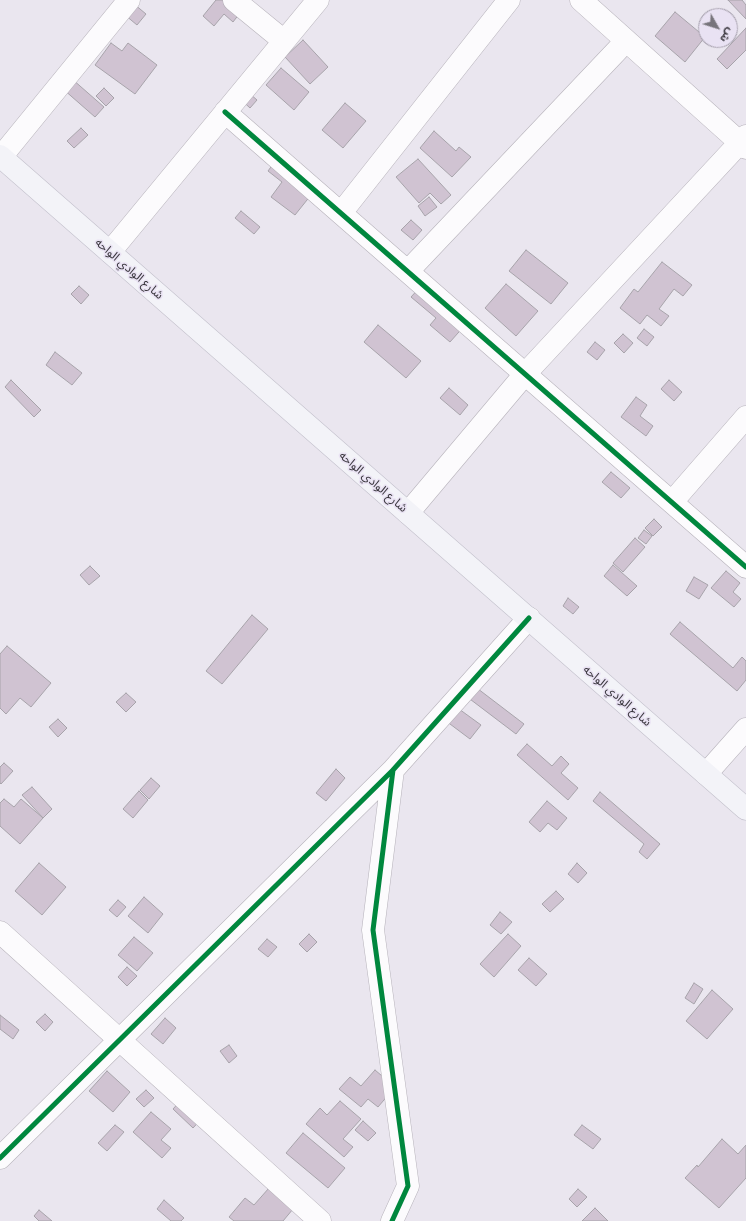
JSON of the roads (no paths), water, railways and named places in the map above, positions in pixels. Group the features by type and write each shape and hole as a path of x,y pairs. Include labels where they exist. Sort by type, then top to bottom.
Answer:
{"main road":[{"name":"شارع الوادي الواحه","path":"0,156 746,809"}],"street":[{"path":"0,156 129,0"},
{"path":"234,0 284,41"},
{"path":"110,252 318,0"},
{"path":"341,213 509,0"},
{"path":"408,513 525,374 744,143 581,0"},
{"path":"408,271 626,41"},
{"path":"226,112 746,567"},
{"path":"672,502 746,417"},
{"path":"0,1158 393,770 529,618"},
{"path":"706,774 746,729"},
{"path":"392,1221 408,1186 373,930 393,770"},
{"path":"0,932 320,1221"}]}
